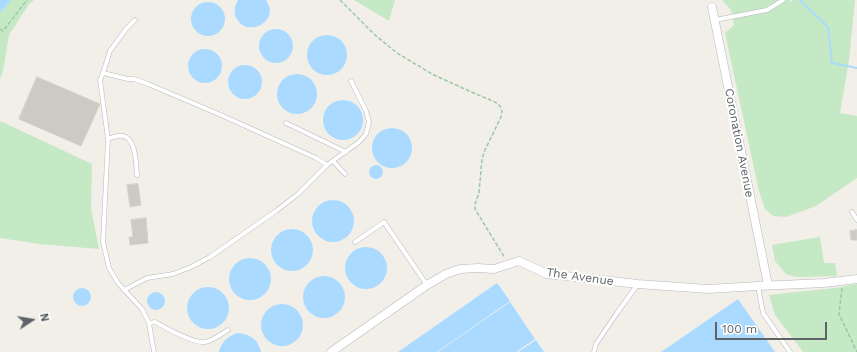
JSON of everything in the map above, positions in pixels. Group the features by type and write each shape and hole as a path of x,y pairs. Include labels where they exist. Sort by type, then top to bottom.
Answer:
{"street":[{"name":"Coronation Avenue","path":"711,4 768,285"},
{"name":"The Avenue","path":"331,352 427,285 446,274 460,269 494,269 519,261 547,274 638,284 708,289 824,283 857,279"}],"lane":[{"path":"714,20 768,10 783,0"},
{"path":"135,20 126,29 110,52 100,80 108,138 103,242 109,268 118,283 142,309 148,324 154,352"},
{"path":"103,73 134,79 148,84 309,154 327,165"},
{"path":"124,290 147,278 173,274 210,257 276,211 327,165 359,142 366,134 369,122 366,111 351,81"},
{"path":"286,123 346,152"},
{"path":"108,138 124,136 130,139 133,144 137,175"},
{"path":"333,161 345,174"},
{"path":"852,212 857,220"},
{"path":"355,242 384,222 427,285"},
{"path":"594,352 596,344 638,284"},
{"path":"758,286 763,313 790,352"},
{"path":"148,324 155,322 196,341 206,342 228,330"}],"path":[{"path":"0,29 3,31 27,0"},
{"path":"340,0 374,35 398,53 432,74 495,102 500,106 502,111 501,117 482,159 479,193 475,204 475,209 509,264"},
{"path":"843,281 839,314 857,352"}],"green space":[{"path":"11,0 34,0 29,4 9,35 3,71 0,79 0,13"},
{"path":"354,0 395,0 389,21"},
{"path":"722,0 790,0 791,2 793,0 855,0 849,60 840,113 857,116 857,178 816,206 786,217 773,216 765,209 759,191 725,33 734,25 731,10"},
{"path":"0,121 92,164 91,209 99,249 39,244 0,238"},
{"path":"820,237 824,263 835,263 837,276 796,277 786,274 775,261 772,245"},
{"path":"857,284 857,352 803,352 775,315 769,295 835,288"}],"water":[{"path":"0,0 11,0 0,13"},
{"path":"238,0 266,0 270,8 269,16 260,26 245,26 239,22 235,15 235,6"},
{"path":"205,2 211,2 215,3 222,9 225,19 224,26 218,33 211,36 205,36 201,35 194,29 191,22 191,16 192,12 198,5"},
{"path":"273,29 279,29 283,30 290,36 293,46 292,53 286,60 279,63 273,63 269,62 262,56 259,49 259,43 260,39 266,32"},
{"path":"331,35 338,38 344,44 347,55 346,63 338,72 331,75 323,75 316,72 308,63 307,51 310,44 319,36"},
{"path":"202,49 208,49 212,50 219,56 222,66 221,73 215,80 208,83 202,83 198,82 191,76 188,69 188,63 189,59 195,52"},
{"path":"242,65 248,65 252,66 259,72 262,82 261,89 255,96 248,99 242,99 238,98 231,92 228,85 228,79 229,75 235,68"},
{"path":"301,74 308,77 314,83 317,94 316,102 308,111 301,114 293,114 286,111 278,102 277,90 280,83 289,75"},
{"path":"347,100 354,103 360,109 363,120 362,128 354,137 347,140 339,140 332,137 324,128 323,116 326,109 335,101"},
{"path":"396,128 403,131 409,137 412,148 411,156 403,165 396,168 388,168 381,165 373,156 372,144 375,137 384,129"},
{"path":"373,165 379,165 383,169 383,175 379,179 373,179 369,175 369,169"},
{"path":"329,200 337,200 345,203 351,209 354,221 351,233 345,239 337,242 329,242 321,239 315,233 312,225 312,217 315,209 321,203"},
{"path":"288,229 296,229 304,232 310,238 313,250 310,262 304,268 296,271 288,271 280,268 274,262 271,254 271,246 274,238 280,232"},
{"path":"362,247 370,247 378,250 384,256 387,268 384,280 378,286 370,289 362,289 354,286 348,280 345,272 345,264 348,256 354,250"},
{"path":"246,258 254,258 262,261 268,267 271,279 268,291 262,297 254,300 246,300 238,297 232,291 229,283 229,275 232,267 238,261"},
{"path":"320,276 328,276 336,279 342,285 345,297 342,309 336,315 328,318 320,318 312,315 306,309 303,301 303,293 306,285 312,279"},
{"path":"497,283 510,301 437,352 398,352"},
{"path":"204,287 212,287 220,290 226,296 229,308 226,320 220,326 212,329 204,329 196,326 190,320 187,312 187,304 190,296 196,290"},
{"path":"78,288 86,288 91,293 89,304 86,306 78,306 73,301 73,293"},
{"path":"156,292 162,295 165,301 162,307 156,310 150,307 147,301 150,295"},
{"path":"738,299 775,352 661,352"},
{"path":"510,302 535,339 516,352 438,352"},
{"path":"278,304 286,304 294,307 300,313 303,325 300,337 294,343 286,346 278,346 270,343 264,337 261,329 261,321 264,313 270,307"},
{"path":"237,333 253,338 260,347 261,352 219,352 221,345 225,340"},
{"path":"536,340 544,352 518,352"}],"building":[{"path":"37,77 100,104 81,146 19,119"},
{"path":"138,184 141,205 130,207 127,185"},
{"path":"146,218 148,243 130,245 129,237 133,237 131,220"},
{"path":"857,230 857,240 851,240 850,231"}],"waterway":[{"path":"800,0 828,27 832,63 857,68"}]}
